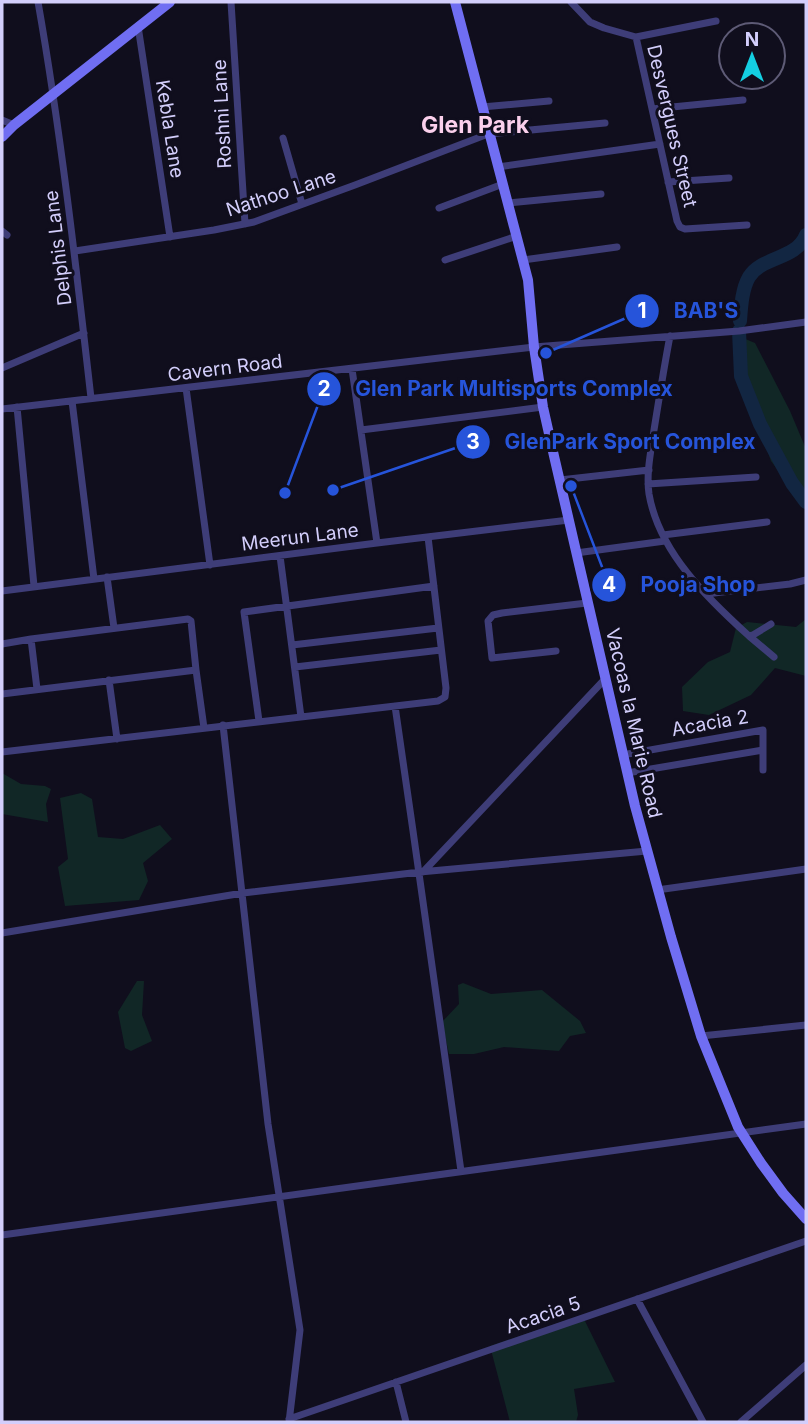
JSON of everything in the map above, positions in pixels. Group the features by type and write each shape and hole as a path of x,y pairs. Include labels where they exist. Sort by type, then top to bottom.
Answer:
{"main road":[{"path":"2,137 170,2"},
{"name":"Vacoas la Marie Road","path":"455,2 528,280 543,407 622,755 657,890 701,1036 737,1126 783,1193 806,1219"}],"street":[{"name":"Delphis Lane","path":"38,2 54,94 91,398"},
{"name":"Roshni Lane","path":"232,2 245,224"},
{"path":"571,2 590,22 604,29 636,37 716,21"},
{"name":"Kebla Lane","path":"138,26 170,237"},
{"name":"Desvergues Street","path":"636,37 680,227 685,229 747,225"},
{"path":"482,107 549,100"},
{"path":"652,109 743,100"},
{"path":"2,120 14,125"},
{"name":"Nathoo Lane","path":"75,251 245,224 488,134 605,123"},
{"path":"283,138 302,204"},
{"path":"498,167 660,144"},
{"path":"668,181 729,178"},
{"path":"439,208 503,184"},
{"path":"508,202 601,194"},
{"path":"445,260 517,236"},
{"path":"523,260 617,247"},
{"name":"Cavern Road","path":"2,409 534,347 739,331 806,322"},
{"path":"2,368 84,333"},
{"path":"670,335 649,470 648,484 653,510 664,538 684,568 748,636 774,657"},
{"path":"352,369 377,543"},
{"path":"186,388 210,565"},
{"path":"72,401 94,579"},
{"path":"17,407 34,586"},
{"path":"361,430 543,407"},
{"path":"560,480 649,470"},
{"path":"648,484 756,477"},
{"name":"Meerun Lane","path":"2,591 569,520"},
{"path":"576,553 767,522"},
{"path":"2,752 438,701 445,698 428,537"},
{"path":"280,556 301,717"},
{"path":"107,577 114,628"},
{"path":"706,594 806,580"},
{"path":"259,721 244,612 433,586"},
{"path":"556,651 492,658 488,621 493,615 502,613 587,603"},
{"path":"2,644 188,619 191,621 204,727"},
{"path":"748,636 771,624"},
{"path":"292,645 438,628"},
{"path":"31,639 37,689"},
{"path":"295,667 441,650"},
{"path":"2,694 195,670"},
{"path":"421,872 605,679"},
{"path":"109,680 117,739"},
{"path":"395,706 421,872 437,1015 461,1171"},
{"path":"223,725 267,1111 300,1330 289,1421"},
{"name":"Acacia 2","path":"622,755 763,730 763,750"},
{"path":"627,773 763,750 764,770"},
{"path":"2,933 243,893 421,872 647,852"},
{"path":"657,890 806,869"},
{"path":"701,1036 806,1025"},
{"path":"2,1235 806,1124"},
{"name":"Acacia 5","path":"289,1421 806,1241"},
{"path":"636,1300 703,1422"},
{"path":"741,1422 806,1365"},
{"path":"396,1382 405,1422"}],"green space":[{"path":"743,338 755,343 806,449 806,508 771,461 736,363 736,349"},
{"path":"806,619 806,676 775,668 751,695 709,715 683,711 682,687 708,662 730,652 736,628 747,622 796,627"},
{"path":"2,773 21,784 51,789 46,804 48,822 2,814"},
{"path":"81,793 92,799 98,837 123,839 160,825 172,839 143,863 148,881 139,900 65,906 58,867 68,859 60,798"},
{"path":"137,981 144,981 142,1015 152,1041 131,1051 125,1048 118,1012"},
{"path":"463,983 491,994 542,990 580,1021 586,1033 570,1036 559,1051 504,1047 474,1054 449,1054 442,1022 459,1004 458,985"},
{"path":"582,1315 615,1382 574,1389 578,1415 576,1422 510,1422 490,1346"}],"waterway":[{"path":"740,321 743,293 749,277 762,265 795,249 806,235"},
{"path":"739,331 741,376 760,424 792,483 806,502"}],"place":[{"name":"BAB'S","path":"546,353"},
{"name":"Pooja Shop","path":"571,486"},
{"name":"GlenPark Sport Complex","path":"333,490"},
{"name":"Glen Park Multisports Complex","path":"285,493"}],"district":[{"name":"Glen Park","path":"475,125"}]}
